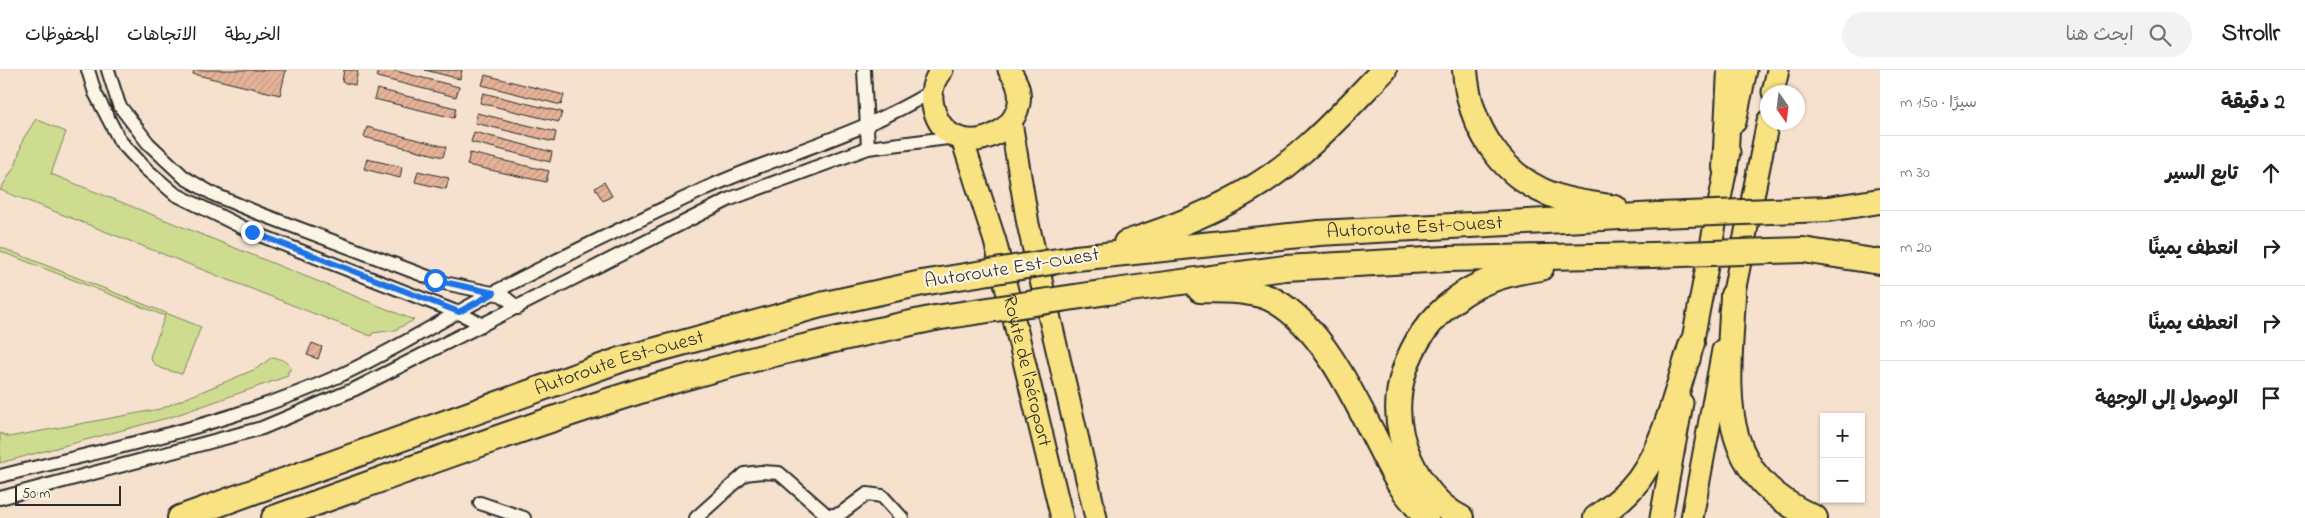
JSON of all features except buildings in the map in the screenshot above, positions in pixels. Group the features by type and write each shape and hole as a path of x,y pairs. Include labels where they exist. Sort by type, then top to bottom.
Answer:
{"highway":[{"path":"933,80 934,113 943,127 959,138 976,141 990,138 1002,132 1011,122 1017,110 1019,97 1017,83 1009,70"},
{"path":"1076,258 1191,221 1252,188 1295,156 1384,70"},
{"path":"1465,70 1467,92 1476,123 1496,155 1511,171 1554,196 1658,214"},
{"path":"1725,168 1730,70"},
{"path":"1661,518 1725,168 1746,70"},
{"path":"1775,85 1778,70"},
{"path":"1011,122 1028,224 1095,512"},
{"path":"1692,518 1733,295 1766,130"},
{"name":"Route de l'aéroport","path":"959,138 995,241 1062,518"},
{"path":"1828,209 1880,201"},
{"name":"Autoroute Est-Ouest","path":"180,518 623,358 812,307 922,283 1076,258 1319,233 1658,214 1880,207"},
{"name":"Autoroute Est-Ouest","path":"274,518 496,438 654,387 758,358 935,318 1285,268 1446,259 1880,248"},
{"path":"1803,250 1880,262"},
{"path":"1461,518 1433,498 1416,472 1405,449 1399,425 1398,396 1404,369 1416,342 1432,320 1457,298 1490,280 1523,271 1652,255"},
{"path":"1108,292 1187,289 1244,292 1274,300 1300,320 1322,344 1399,483 1426,518"},
{"path":"1733,295 1728,399 1738,445 1750,467 1768,488 1798,510 1815,518"},
{"path":"1596,518 1619,501 1638,480 1656,451 1692,343"}],"street":[{"path":"88,70 95,93 120,141 146,169 175,194 252,232 459,312 483,325"},
{"path":"108,70 119,105 148,143 185,178 215,195 258,213 435,280 502,295 518,308"},
{"path":"864,70 868,148"},
{"path":"0,476 210,422 263,405 341,375 494,293 720,182 866,126 905,108 933,80"},
{"path":"0,498 262,428 355,389 730,199 868,148 959,138"},
{"path":"696,518 745,474 762,472 779,473 828,516 840,514 866,494 882,496 902,518"},
{"path":"480,503 524,518"}],"green space":[{"path":"36,119 66,132 51,174 414,320 395,330 373,333 371,336 0,190 16,164 23,139"},
{"path":"0,247 201,327 182,374 159,367 150,357 165,316 0,251"},
{"path":"271,358 281,359 288,363 292,369 288,371 288,376 171,417 0,463 0,433 9,437 160,409 256,369"}],"route":[{"path":"252,232 459,312 494,293 444,284 435,280"}]}
